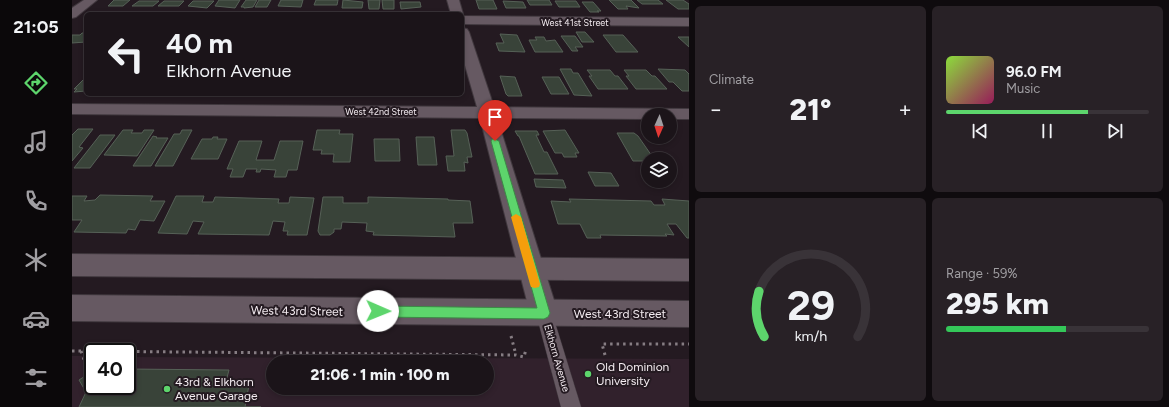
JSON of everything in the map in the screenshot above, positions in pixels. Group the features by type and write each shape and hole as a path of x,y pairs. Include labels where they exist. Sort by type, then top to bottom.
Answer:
{"street":[{"path":"72,14 91,0"},
{"path":"453,0 456,12"},
{"path":"72,19 84,19"},
{"name":"West 41st Street","path":"464,20 689,22"},
{"name":"Elkhorn Avenue","path":"464,38 487,112 544,313"},
{"name":"West 42nd Street","path":"72,109 689,114"},
{"path":"72,265 689,270"},
{"name":"West 43rd Street","path":"72,308 689,314"}],"lane":[{"name":"Elkhorn Avenue","path":"544,313 571,407"}],"path":[{"path":"510,332 516,355"},
{"path":"604,355 602,344 689,344"},
{"path":"72,351 516,355 524,357 526,349"},
{"path":"81,351 84,360"}],"shaded area":[{"name":"Old Dominion University","path":"72,356 84,356 84,395 136,395 136,357 266,357 266,395 494,395 494,358 689,359 689,407 72,407"}],"building":[{"path":"114,0 130,0 123,6 108,6"},
{"path":"219,0 240,0 235,8 215,6"},
{"path":"246,0 257,0 253,7 241,7"},
{"path":"259,0 271,0 267,7 255,7"},
{"path":"281,0 303,0 301,7 278,6"},
{"path":"316,0 338,0 337,5 314,5"},
{"path":"343,0 363,2 362,8 342,8"},
{"path":"368,0 380,0 379,9 369,9"},
{"path":"382,0 394,0 394,9 383,9"},
{"path":"476,0 493,0 497,9 479,9"},
{"path":"527,0 549,0 552,5 530,5"},
{"path":"609,0 631,0 639,8 626,6 628,9 618,9"},
{"path":"637,0 658,0 663,4 642,4"},
{"path":"666,0 683,0 689,4 689,9 678,9"},
{"path":"139,1 159,1 153,6 132,6"},
{"path":"164,1 184,1 179,6 158,6"},
{"path":"193,1 214,1 207,8 188,6"},
{"path":"503,1 523,2 526,8 506,8"},
{"path":"555,1 576,1 580,7 559,7"},
{"path":"400,2 420,2 421,7 401,9"},
{"path":"582,2 593,2 601,11 590,12"},
{"path":"576,32 585,32 594,42 582,42"},
{"path":"84,33 84,42 72,43 72,35 80,35"},
{"path":"500,34 517,35 525,52 499,51 496,43 504,43"},
{"path":"603,35 623,35 638,52 616,52"},
{"path":"561,36 575,36 583,47 575,47 578,51 572,51"},
{"path":"535,37 544,37 546,41 555,40 563,52 535,52 529,40 537,40"},
{"path":"678,37 689,37 689,47"},
{"path":"560,69 571,69 573,73 578,73 592,96 574,95"},
{"path":"658,69 685,70 689,74 689,91 682,91 673,82 669,82"},
{"path":"587,70 610,70 615,76 618,76 628,89 598,89 589,76 592,76"},
{"path":"624,70 646,70 652,76 655,76 667,89 636,89 626,76 629,76"},
{"path":"500,76 515,77 522,96 508,96"},
{"path":"542,77 559,77 569,94 551,94"},
{"path":"84,79 84,91 74,92 77,89 74,89"},
{"path":"78,129 93,129 79,147 83,148 72,161 72,135"},
{"path":"123,130 133,130 131,133 142,133 144,130 154,130 137,156 104,155"},
{"path":"182,130 192,130 173,166 155,166 174,134 180,134"},
{"path":"317,130 340,130 339,134 353,134 350,162 333,162 334,154 321,154 322,150 313,150"},
{"path":"451,130 465,130 467,133 472,157 467,157 468,163 464,162 465,171 448,171 446,156 454,156"},
{"path":"565,130 579,153 575,153 577,157 564,157 562,153 555,153 543,131"},
{"path":"515,131 537,131 539,135 536,135 544,152 547,152 558,174 535,174 519,136"},
{"path":"617,133 634,133 641,140 641,144 644,144 649,152 641,152 641,161 633,161"},
{"path":"100,135 115,135 90,168 74,168"},
{"path":"153,136 157,137 156,138 168,138 151,166 133,166"},
{"path":"213,137 218,137 217,139 227,139 218,159 191,159 202,139 212,139"},
{"path":"416,137 434,137 437,165 418,165"},
{"path":"374,139 399,139 400,161 375,161"},
{"path":"239,141 262,141 256,160 274,160 280,141 303,141 297,170 288,170 286,177 274,177 276,170 261,169 260,172 256,172 257,169 246,169 243,177 230,177 233,169 227,169"},
{"path":"588,172 611,173 619,186 595,186"},
{"path":"534,179 563,180 566,188 536,187"},
{"path":"100,195 153,196 150,201 165,201 154,221 140,220 135,230 128,229 126,233 74,232 82,220 72,220 72,196 87,196 84,201 95,200"},
{"path":"176,196 204,196 202,202 213,202 215,197 279,199 278,203 289,203 290,197 314,198 307,235 287,235 288,231 283,231 285,222 273,221 269,235 198,234 204,222 193,221 187,234 158,233"},
{"path":"323,197 343,197 343,203 368,203 368,197 470,201 473,223 453,223 455,237 373,235 374,232 366,231 367,223 342,222 341,229 334,229 334,232 330,235 320,235 318,231"},
{"path":"569,199 651,201 654,205 665,205 662,199 689,201 689,238 687,238 676,224 667,224 674,235 600,235 601,238 587,238 580,224 558,224 551,201 571,202"},
{"name":"43rd & Elkhorn Avenue Garage","path":"136,369 229,370 225,385 249,385 245,407 79,407 85,395 136,395"},
{"name":"43rd & Elkhorn Avenue Garage","path":"84,377 84,389 79,380"}],"slow traffic":[{"path":"516,217 535,284"}],"place":[{"name":"Old Dominion University","path":"588,374"},
{"name":"43rd & Elkhorn Avenue Garage","path":"167,389"}],"route":[{"path":"378,311 544,313 523,244 495,141"}]}
